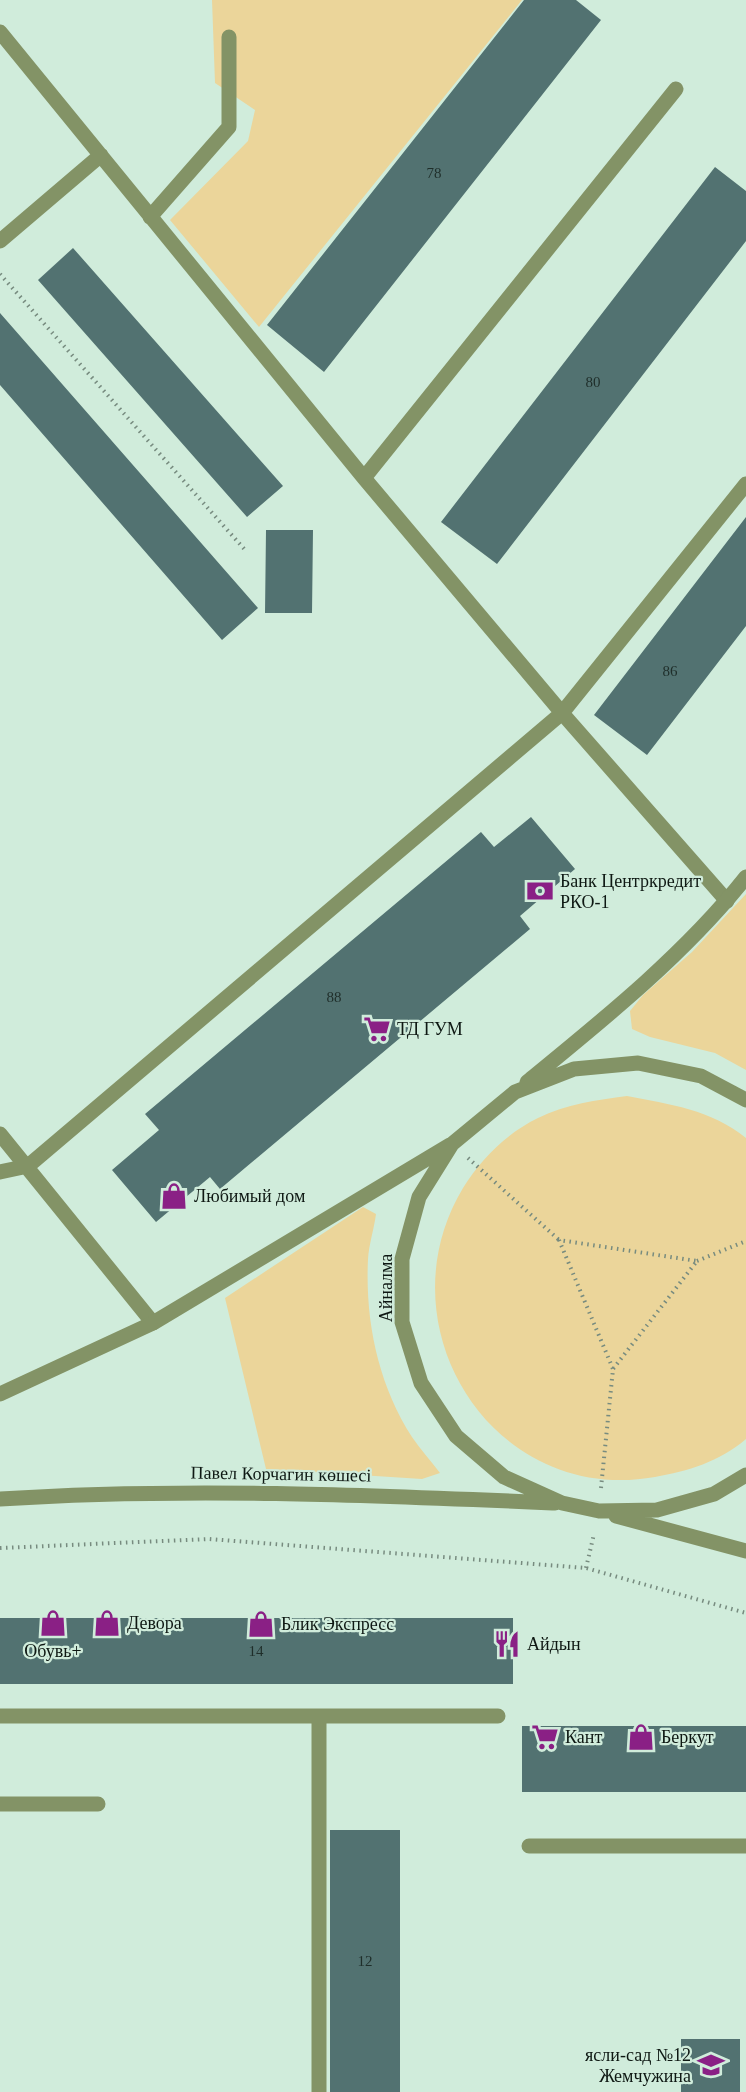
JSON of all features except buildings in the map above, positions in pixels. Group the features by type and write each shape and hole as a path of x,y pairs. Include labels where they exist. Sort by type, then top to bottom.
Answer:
{"street":[{"path":"0,32 364,478 562,713 727,901"},
{"path":"150,217 229,127 229,37"},
{"path":"364,478 676,89"},
{"path":"0,241 101,155"},
{"path":"0,1172 28,1166 562,713 746,484"},
{"path":"515,1092 613,1012 727,901 746,877"},
{"name":"Айналма","path":"746,1100 700,1076 638,1063 574,1069 515,1092 452,1144 419,1197 402,1259 402,1322 421,1383 456,1436 504,1477 562,1503 599,1511 657,1510 714,1494 746,1475"},
{"path":"0,1134 153,1323"},
{"path":"0,1394 153,1323 452,1144"},
{"name":"Павел Корчагин көшесі","path":"0,1499 86,1493 310,1492 562,1503"},
{"path":"599,1511 746,1551"},
{"path":"0,1716 498,1716"},
{"path":"319,1716 319,2092"},
{"path":"0,1804 98,1804"},
{"path":"529,1846 746,1846"}],"path":[{"path":"0,274 246,550"},
{"path":"452,1144 559,1240 613,1369 599,1511 586,1568"},
{"path":"559,1240 697,1260 746,1241"},
{"path":"613,1369 697,1260"},
{"path":"0,1548 209,1539 586,1568 746,1613"}],"shaded area":[{"path":"212,0 522,0 259,327 170,220 248,141 255,110 215,83"},
{"path":"746,894 746,1070 715,1053 650,1037 632,1029 630,1011 643,995 692,952"},
{"path":"627,1096 690,1110 733,1128 746,1138 746,1439 714,1460 679,1472 655,1477 597,1479 545,1463 501,1435 467,1395 445,1348 435,1295 441,1241 463,1188 486,1157 516,1131 549,1113 582,1103"},
{"path":"363,1207 376,1214 369,1253 368,1282 372,1329 382,1374 400,1417 412,1437 440,1473 422,1479 266,1469 225,1298"}],"place":[{"name":"Банк Центркредит РКО-1","path":"540,891"},
{"name":"ТД ГУМ","path":"377,1029"},
{"name":"Любимый дом","path":"174,1196"},
{"name":"Обувь+","path":"53,1623"},
{"name":"Девора","path":"107,1623"},
{"name":"Блик Экспресс","path":"261,1624"},
{"name":"Айдын","path":"507,1644"},
{"name":"Кант","path":"545,1737"},
{"name":"Беркут","path":"641,1737"},
{"name":"ясли-сад №12 Жемчужина","path":"711,2065"}]}
